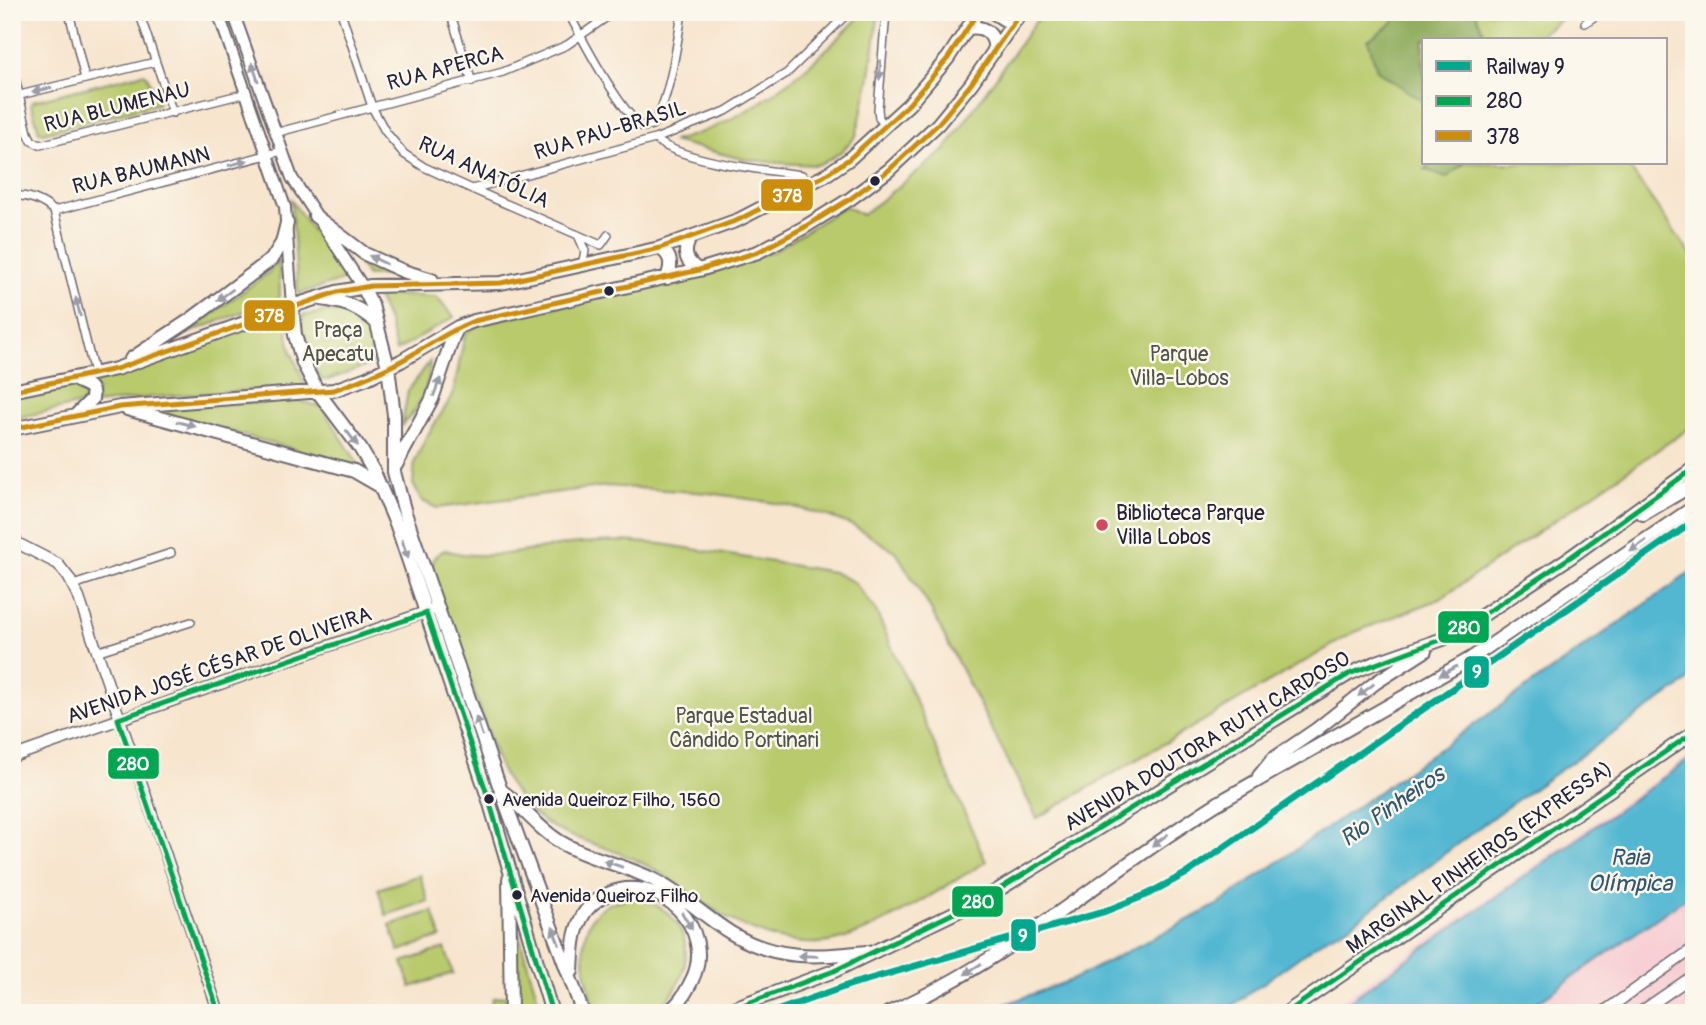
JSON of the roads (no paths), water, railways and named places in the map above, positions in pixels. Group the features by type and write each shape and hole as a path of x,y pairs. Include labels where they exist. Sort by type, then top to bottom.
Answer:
{"highway":[{"path":"12,391 116,369 292,306 363,287 501,283 660,248 738,220 838,168 917,95 948,58 978,12"},
{"path":"992,12 1004,20 1019,16"},
{"path":"12,427 120,407 318,392 351,385 474,321 667,278 758,252 849,199 889,170 938,124 1019,16"},
{"path":"968,28 979,27 990,34 995,42 994,52"},
{"path":"315,216 365,254 442,284"},
{"path":"116,369 190,320 272,258 282,243 287,223"},
{"path":"691,237 686,248 686,259 699,270"},
{"path":"660,248 671,262 667,278"},
{"path":"363,287 372,305 388,367 394,415 394,472 431,610 552,1012"},
{"path":"317,298 362,309 377,323"},
{"path":"292,306 298,349 318,392 360,448 381,487 502,791 581,1007"},
{"path":"394,472 432,399 458,327"},
{"path":"72,378 88,384 93,391 92,399 78,413"},
{"path":"120,407 354,471 381,487"},
{"name":"AVENIDA DOUTORA RUTH CARDOSO","path":"720,1013 788,990 876,952 995,892 1349,674 1443,639 1516,594 1694,468"},
{"path":"1627,517 1645,513 1694,484"},
{"path":"888,1013 969,972 1218,803 1470,659 1694,507"},
{"path":"1258,779 1273,759 1317,729 1375,683 1443,639"},
{"name":"MARGINAL PINHEIROS (EXPRESSA)","path":"1286,1013 1694,732"},
{"path":"502,791 535,824 555,839 576,850 655,880 746,940 768,950 802,957 876,952"},
{"path":"510,872 508,890 511,1013"},
{"path":"572,978 574,941 584,913 601,897 613,892 627,888 650,891 664,898 682,913 695,934 698,951 695,974 688,989 679,1002 666,1013"}],"main road":[{"path":"218,12 285,207 292,306"},
{"path":"233,12 292,178 363,287"}],"street":[{"path":"69,12 85,79"},
{"path":"139,12 173,113"},
{"name":"RUA ANATÓLIA","path":"341,12 372,107 385,131 404,154 424,167 601,245 608,235"},
{"path":"450,12 472,82"},
{"path":"568,12 616,94 642,127 652,125 660,112 676,52 682,12"},
{"name":"RUA APERCA","path":"275,132 472,82 524,64 581,37 614,12"},
{"name":"RUA PAU-BRASIL","path":"472,189 655,139 726,111 787,73 849,12"},
{"path":"885,126 879,118 878,110 886,12"},
{"path":"1585,23 1601,12"},
{"path":"20,96 155,62"},
{"name":"RUA BLUMENAU","path":"12,65 30,138 40,145 247,93"},
{"path":"655,139 672,150 717,161 802,175 809,184"},
{"name":"RUA BAUMANN","path":"12,195 22,195 38,201 54,211 282,151"},
{"path":"54,211 94,373"},
{"path":"578,234 585,251 582,265"},
{"path":"78,413 147,402 225,398"},
{"path":"12,526 17,543 58,564 73,584 219,1013"},
{"path":"73,584 171,553"},
{"name":"AVENIDA JOSÉ CÉSAR DE OLIVEIRA","path":"12,757 431,610"},
{"path":"96,653 191,622"},
{"path":"1602,1013 1694,948"},
{"path":"1639,1013 1694,975"},
{"path":"1649,980 1660,988 1656,1000"}],"water":[{"name":"Rio Pinheiros","path":"1694,570 1694,677 1497,814 1348,927 1327,937 1222,1013 981,1013 1074,979 1217,905"},
{"name":"Raia Olímpica","path":"1694,756 1694,892 1522,1013 1332,1013"}],"rail line":[{"name":"9","path":"771,1013 849,985 1103,912 1146,895 1187,873 1694,521"}],"place":[{"name":"Biblioteca Parque Villa Lobos","path":"1102,525"},
{"name":"Avenida Queiroz Filho, 1560","path":"489,799"},
{"name":"Avenida Queiroz Filho","path":"517,895"}],"park label":[{"name":"Praça Apecatu","path":"338,342"},
{"name":"Parque Villa-Lobos","path":"1179,366"},
{"name":"Parque Estadual Cândido Portinari","path":"744,728"}]}
